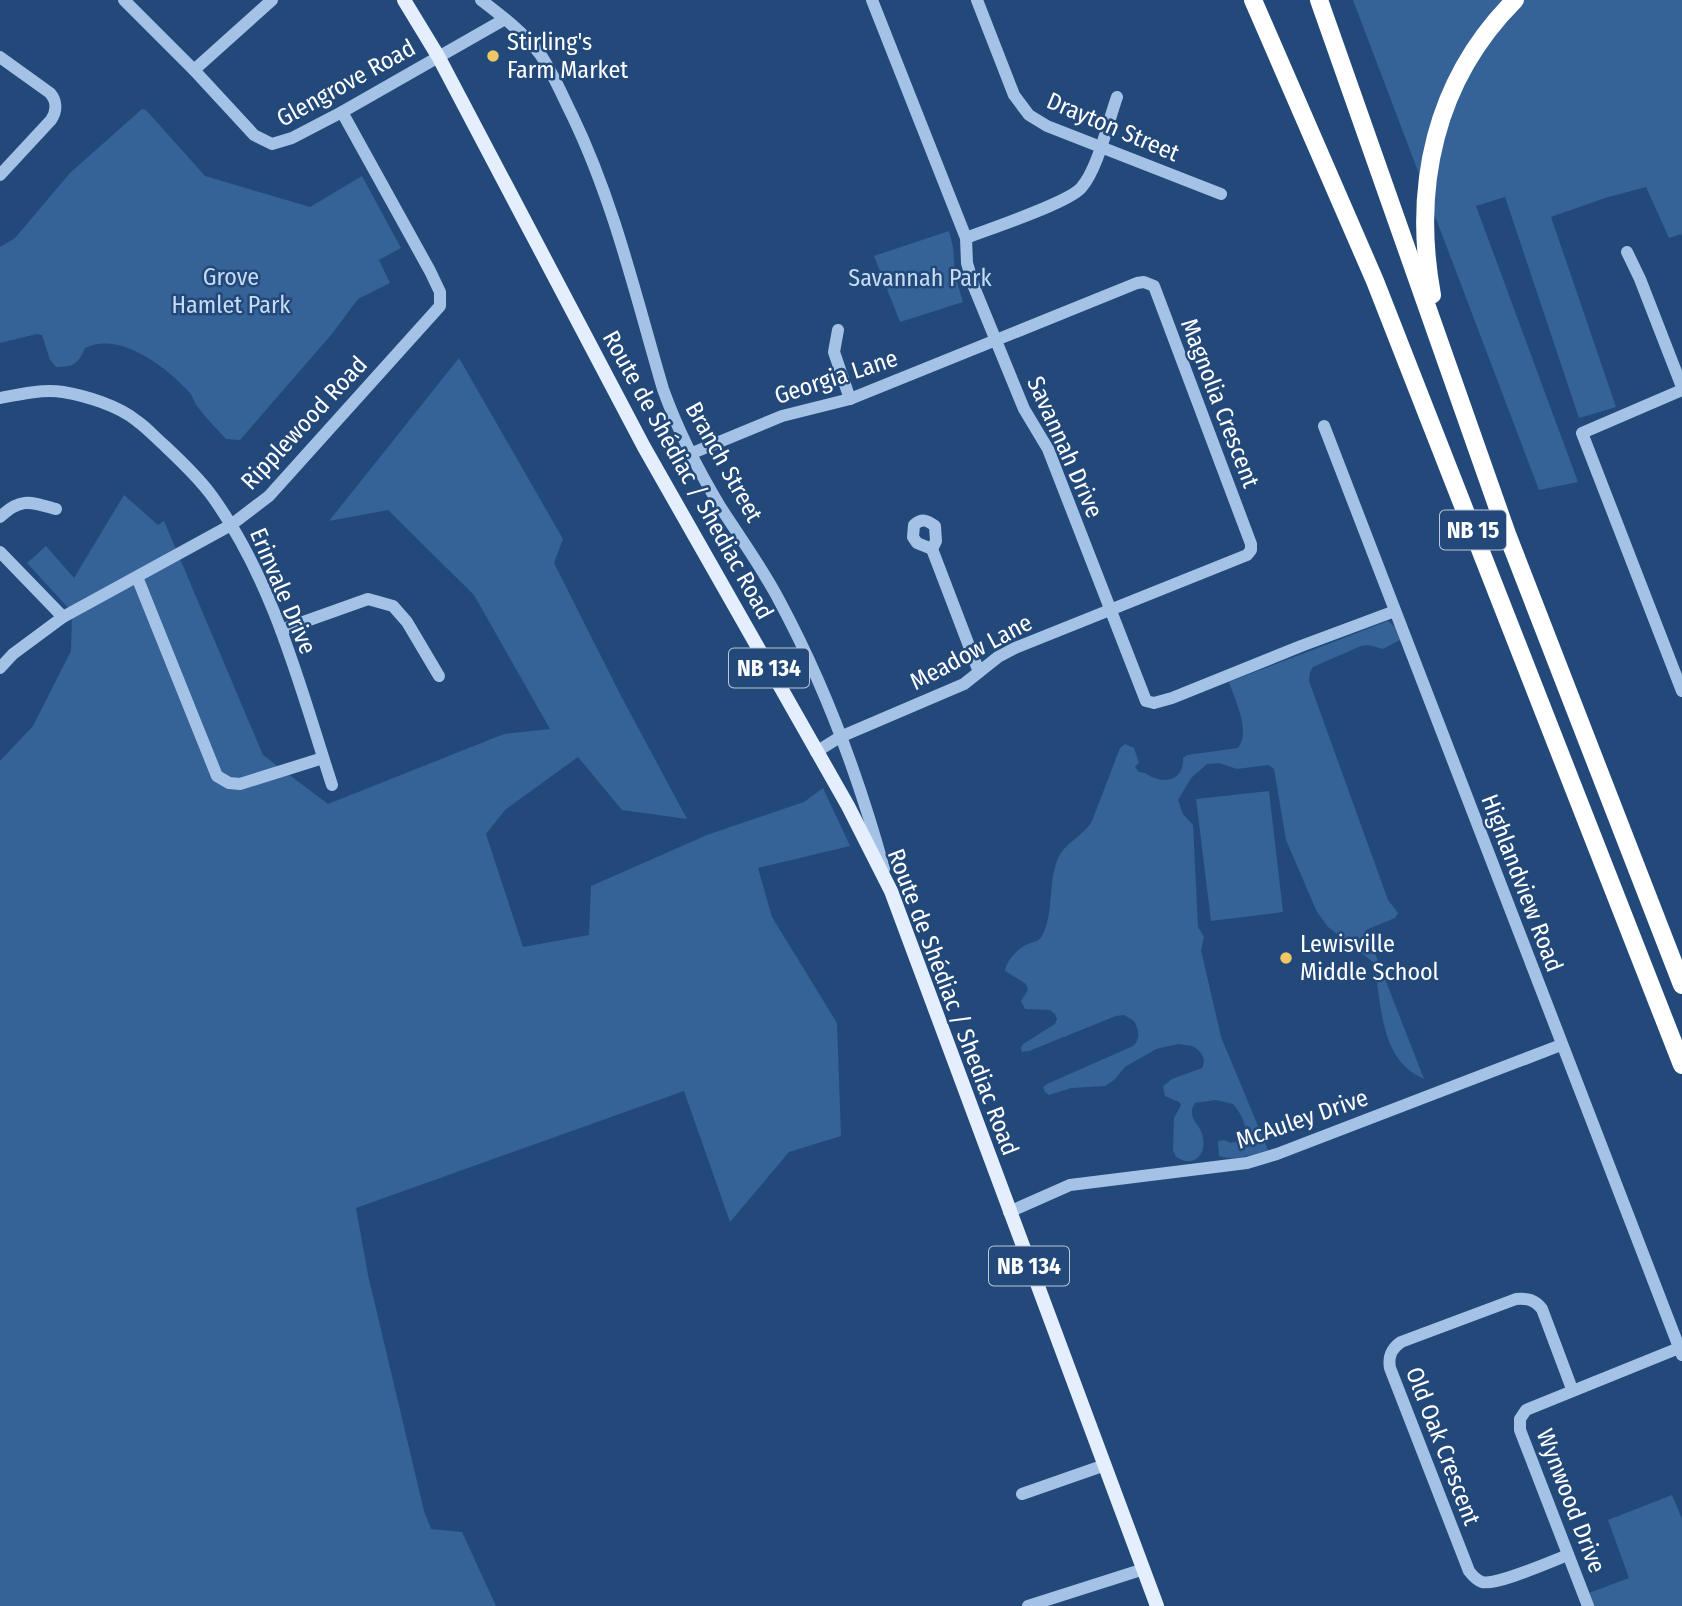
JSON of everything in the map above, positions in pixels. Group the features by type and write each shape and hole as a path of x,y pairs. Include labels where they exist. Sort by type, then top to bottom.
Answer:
{"highway":[{"name":"NB 15","path":"1253,0 1375,281 1682,1065"},
{"name":"NB 15","path":"1320,0 1507,534 1682,985"},
{"path":"1442,350 1428,274 1424,224 1427,174 1439,121 1469,59 1515,0"}],"main road":[{"name":"Route de Shédiac / Shediac Road","path":"404,0 438,56 644,447 848,806 891,891 1157,1606"}],"street":[{"name":"Glengrove Road","path":"124,0 254,135 272,144 292,138 342,112 438,56"},
{"path":"194,70 272,0"},
{"name":"Branch Street","path":"481,0 505,19 539,54 558,85 586,144 615,221 663,389 690,454 779,600 801,642 869,814 891,891"},
{"name":"Savannah Drive","path":"872,0 966,238 967,263 974,286 1024,409 1048,449 1146,701 1154,703 1395,611"},
{"name":"Drayton Street","path":"977,0 1006,77 1024,110 1047,125 1221,194"},
{"path":"438,56 505,19"},
{"path":"0,57 50,93 55,109 51,120 0,175"},
{"path":"966,238 1076,193 1088,179 1117,97"},
{"name":"Ripplewood Road","path":"0,668 13,654 63,617 231,525 269,496 440,306 440,292 430,271 342,112"},
{"path":"1627,252 1682,388 1582,433 1682,691"},
{"name":"Magnolia Crescent","path":"996,341 1137,283 1154,286 1251,550 1247,555 1110,611"},
{"path":"838,330 834,352 850,399"},
{"name":"Georgia Lane","path":"690,454 782,416 850,399 996,341"},
{"name":"Erinvale Drive","path":"0,398 22,393 62,392 104,403 135,419 183,463 211,494 255,570 281,630 332,785"},
{"name":"Highlandview Road","path":"1324,426 1681,1351"},
{"path":"0,517 10,508 27,501 57,509"},
{"path":"932,549 979,671"},
{"path":"0,552 63,617"},
{"path":"137,577 217,776 229,783 240,784 323,758"},
{"path":"281,630 368,599 393,606 407,622 439,676"},
{"name":"Meadow Lane","path":"816,752 840,737 964,684 1015,648 1110,611"},
{"name":"McAuley Drive","path":"1009,1212 1070,1185 1247,1163 1288,1150 1561,1045"},
{"name":"Old Oak Crescent","path":"1568,1555 1498,1581 1481,1582 1475,1578 1469,1571 1389,1360 1395,1346 1401,1342 1525,1298 1537,1303 1542,1309 1573,1389"},
{"name":"Wynwood Drive","path":"1588,1606 1520,1430 1520,1419 1526,1410 1573,1389 1681,1351"},
{"path":"1022,1494 1105,1465"},
{"path":"1028,1606 1144,1569"}],"green space":[{"path":"1353,0 1682,0 1682,236 1681,234 1669,238 1646,187 1551,217 1616,407 1579,418 1505,197 1476,206 1578,482 1539,490"},
{"name":"Grove Hamlet Park","path":"142,109 146,110 205,176 310,207 362,176 401,248 379,260 390,283 358,299 331,335 240,440 226,439 179,382 155,363 127,348 99,344 85,348 75,364 56,367 50,360 42,335 0,343 0,247 15,238 70,173"},
{"name":"Savannah Park","path":"949,231 955,275 963,302 900,322 874,256"},
{"path":"459,358 563,539 554,563 687,819 622,810 578,757 505,810 486,834 523,947 589,935 591,886 707,835 804,802 823,788 850,846 758,868 772,917 837,1023 841,1136 789,1152 730,1222 684,1091 356,1208 368,1275 424,1511 431,1529 462,1532 496,1606 0,1606 0,761 33,726 71,651 72,612 27,563 46,546 74,578 124,495 158,525 164,521 263,755 328,804 504,734 550,729 474,595 388,510 329,521"},
{"path":"1388,621 1395,627 1400,640 1383,649 1361,646 1313,667 1309,681 1388,900 1398,913 1395,918 1366,930 1424,1079 1409,1070 1390,1044 1381,1012 1373,962 1328,927 1317,912 1286,840 1274,769 1268,765 1237,769 1219,763 1207,764 1191,778 1178,800 1183,814 1193,825 1198,927 1204,937 1201,950 1221,1037 1268,1150 1237,1158 1219,1156 1218,1141 1231,1143 1244,1139 1246,1130 1233,1104 1216,1100 1195,1103 1192,1108 1193,1117 1202,1134 1201,1153 1189,1161 1176,1157 1173,1150 1174,1118 1181,1105 1165,1096 1163,1086 1172,1079 1202,1068 1202,1055 1192,1046 1178,1044 1156,1049 1125,1067 1105,1086 1071,1088 1049,1095 1043,1087 1047,1084 1133,1046 1138,1037 1134,1021 1124,1015 1116,1016 1022,1052 1023,1044 1055,1024 1057,1019 1050,1010 1025,1009 1021,1001 1028,990 1026,984 1005,971 1010,959 1017,952 1042,936 1048,918 1057,861 1064,849 1092,821 1120,748 1125,744 1134,748 1139,763 1135,767 1139,772 1167,780 1176,777 1183,758 1187,755 1238,748 1242,741 1242,724 1229,682"},
{"path":"1269,791 1283,912 1211,921 1196,799"},
{"path":"1672,1495 1682,1519 1682,1606 1594,1606 1589,1593 1629,1578 1608,1520"}],"place":[{"name":"Stirling's Farm Market","path":"493,56"},
{"name":"Lewisville Middle School","path":"1286,958"}]}
